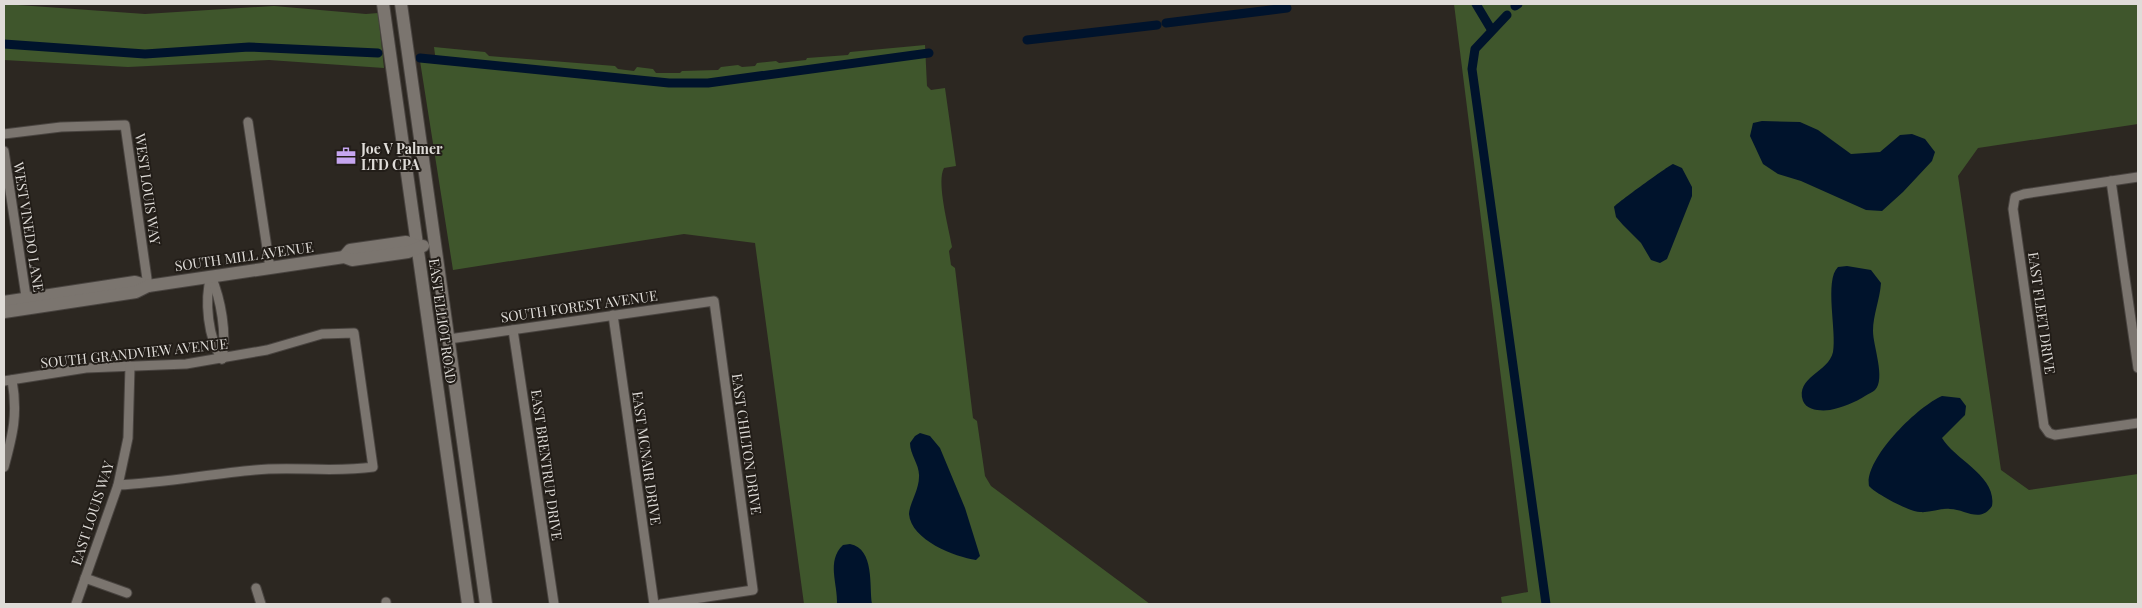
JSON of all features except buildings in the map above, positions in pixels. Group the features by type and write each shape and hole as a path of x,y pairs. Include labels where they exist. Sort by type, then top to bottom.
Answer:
{"main road":[{"name":"EAST ELLIOT ROAD","path":"383,4 468,604"},
{"name":"EAST ELLIOT ROAD","path":"401,4 486,604"},
{"name":"SOUTH MILL AVENUE","path":"4,312 27,303 135,282 148,286 270,268 344,256 350,250 404,242 417,246 435,244"},
{"name":"SOUTH MILL AVENUE","path":"4,302 27,303"}],"street":[{"path":"248,122 270,268"},
{"name":"WEST LOUIS WAY","path":"4,134 60,127 125,125 148,286"},
{"name":"WEST VINEDO LANE","path":"4,151 27,303"},
{"path":"2138,177 2111,181 2138,368"},
{"name":"EAST FLEET DRIVE","path":"2111,181 2015,196 2012,210 2044,426 2048,433 2055,435 2138,423"},
{"path":"211,276 217,291 222,322 225,346 222,359"},
{"path":"211,276 207,292 214,348 222,359"},
{"name":"SOUTH FOREST AVENUE","path":"449,339 714,301"},
{"name":"EAST CHILTON DRIVE","path":"661,604 753,590 714,301"},
{"name":"EAST MCNAIR DRIVE","path":"613,315 654,604"},
{"path":"211,324 222,322"},
{"name":"EAST BRENTRUP DRIVE","path":"513,330 554,604"},
{"name":"SOUTH GRANDVIEW AVENUE","path":"8,380 86,368 186,364 267,350 322,334 354,332 373,467 346,471 257,470 158,483 118,485"},
{"name":"EAST LOUIS WAY","path":"76,604 118,485 128,438 130,366"},
{"path":"4,467 15,427 16,403 8,380"},
{"name":"EAST LOUIS WAY","path":"85,578 127,592"},
{"path":"256,588 261,604"}],"green space":[{"path":"4,4 145,14 274,6 366,14 378,13 384,68 269,60 128,67 4,60"},
{"path":"1454,4 2138,4 2138,124 1978,148 1958,176 2001,470 2029,490 2138,474 2138,604 1502,604 1501,597 1528,592"},
{"path":"925,45 927,86 931,90 945,88 956,166 944,168 941,184 952,247 949,251 951,265 955,268 973,418 977,421 985,476 991,486 1150,604 804,604 755,243 684,234 453,270 420,61 436,62 434,47 485,52 489,56 615,66 618,69 634,71 637,67 653,69 656,73 680,73 682,71 718,70 721,67 755,66 757,63 776,61 779,63 806,60 807,58 848,55 850,52"}],"water":[{"path":"1762,121 1800,122 1818,130 1851,154 1880,152 1900,135 1912,134 1925,139 1935,152 1932,161 1882,211 1866,210 1801,181 1778,174 1763,164 1750,136 1753,123"},
{"path":"1673,164 1682,168 1692,187 1692,196 1667,259 1660,263 1651,260 1641,243 1616,217 1614,207"},
{"path":"1847,266 1871,270 1881,283 1873,331 1879,370 1878,385 1873,392 1839,408 1815,410 1805,404 1802,393 1808,380 1826,365 1833,352 1832,283 1838,267"},
{"path":"1942,396 1960,398 1966,406 1965,415 1942,438 1956,454 1982,477 1988,486 1992,495 1992,506 1982,514 1977,515 1950,509 1924,512 1915,511 1893,502 1869,486 1870,475 1875,462 1884,448 1920,410"},
{"path":"920,433 930,436 940,448 965,508 980,556 976,560 935,546 917,532 912,523 909,510 917,487 919,473 910,443"},
{"path":"850,544 858,547 864,553 867,560 872,604 837,604 834,573 835,558 843,545"}],"waterway":[{"path":"1476,4 1491,29"},
{"path":"1166,23 1287,8"},
{"path":"1507,15 1475,49 1472,69 1546,604"},
{"path":"1027,40 1157,25"},
{"path":"4,44 145,54 249,47 378,53"},
{"path":"420,58 669,83 708,83 929,53"}],"place":[{"name":"Joe V Palmer LTD CPA","path":"346,156"}]}
